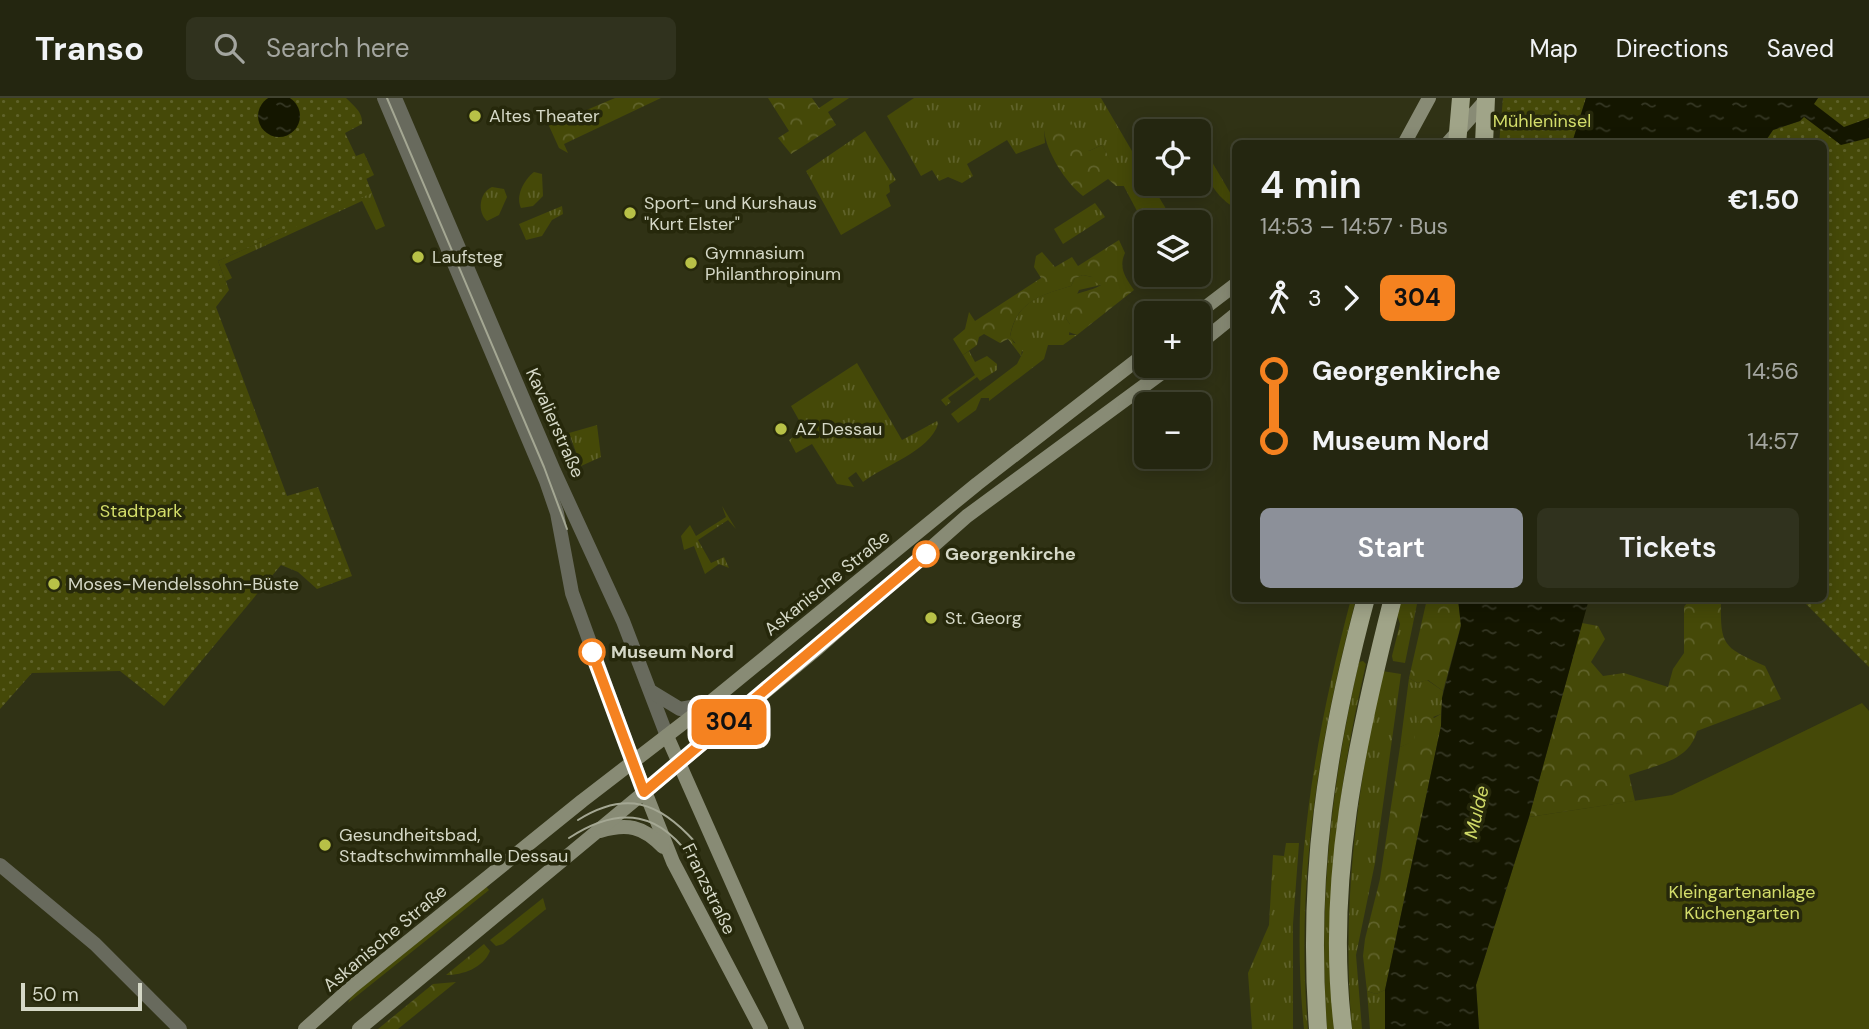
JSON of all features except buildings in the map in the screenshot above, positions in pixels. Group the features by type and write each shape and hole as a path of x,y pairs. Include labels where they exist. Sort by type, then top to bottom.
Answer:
{"main road":[{"path":"1406,140 1429,98"},
{"path":"1454,140 1461,98"},
{"path":"1454,140 1486,99"},
{"path":"1484,140 1486,99"},
{"path":"1211,303 1232,287"},
{"path":"1211,334 1232,317"},
{"name":"Askanische Straße","path":"305,1029 353,986 708,704 977,484 1134,363"},
{"path":"359,1029 818,648 967,516 1155,378"},
{"path":"1318,1029 1314,937 1319,831 1338,712 1365,602"},
{"path":"1343,1029 1340,906 1349,794 1361,730 1392,602"},
{"name":"Kavalierstraße","path":"667,736 678,764"},
{"name":"Franzstraße","path":"633,761 670,854 739,993 761,1029"},
{"name":"Franzstraße","path":"678,764 797,1029"},
{"path":"595,832 617,826 636,827 650,835 670,854"}],"street":[{"name":"Kavalierstraße","path":"384,98 546,481 557,513 572,593 633,761"},
{"name":"Kavalierstraße","path":"395,98 554,471 596,557 652,692 667,736"},
{"path":"652,692 680,709 708,704"},
{"path":"0,865 94,944 180,1029"}],"green space":[{"name":"Stadtpark","path":"0,98 346,98 361,116 362,124 345,133 356,156 364,153 374,175 366,179 372,193 218,261 229,290 216,307 287,496 318,487 352,576 317,589 298,572 281,565 164,706 120,671 32,673 0,709"},
{"path":"615,98 661,98 564,144 568,153 559,148 545,117 553,113 558,122"},
{"path":"768,98 812,98 819,108 834,98 849,98 828,112 836,125 791,154 778,138 789,131"},
{"path":"914,98 1101,98 1134,154 1134,196 1158,196 1167,210 1136,210 1102,145 1089,151 1044,130 1045,143 1016,154 1007,140 967,164 973,176 962,183 948,177 939,181 932,170 921,176 887,116"},
{"name":"Mühleninsel","path":"1503,98 1586,98 1573,140 1499,140"},
{"path":"1818,98 1869,98 1869,667 1804,602 1827,602 1827,140 1767,140 1773,130 1800,121"},
{"path":"1067,114 1089,151 1102,145 1125,186 1116,186 1108,179 1083,196 1070,183 1053,157 1044,130 1057,117"},
{"path":"865,131 896,180 889,185 890,192 886,195 891,206 841,235 806,171"},
{"path":"1211,160 1232,196 1232,206 1213,187"},
{"path":"534,172 542,174 543,196 533,206 521,208 519,198 522,188"},
{"path":"366,178 385,226 376,230 362,201 225,264 232,278 226,281 229,290 218,261 283,232"},
{"path":"492,187 504,189 507,197 499,215 487,221 482,213 481,203 484,194"},
{"path":"1095,203 1105,217 1063,244 1054,229"},
{"path":"562,206 563,214 552,220 542,236 526,240 519,224"},
{"path":"1119,240 1125,253 1122,263 1124,273 1134,290 1077,335 1066,331 1070,324 1066,319 1068,298 1101,285 1093,281 1092,277 1083,275 1075,278 1071,286 1031,302 1018,315 1010,336 1014,343 1023,344 1021,356 1008,339 1000,343 984,334 979,337 977,345 963,355 953,339 965,329 969,312 975,321 1041,278 1034,267 1036,256 1042,252 1055,267 1072,257 1078,266"},
{"path":"1083,275 1092,277 1101,285 1079,290 1066,319 1070,324 1069,335 1077,335 1063,345 1048,345 1044,359 989,401 989,398 981,398 976,410 958,423 951,414 1017,364 1023,352 1010,337 1013,325 1024,308 1040,297 1071,286 1075,278"},
{"path":"969,351 975,362 987,356 997,364 997,370 980,381 977,377 948,398 951,402 946,406 941,400 975,375 963,355"},
{"path":"857,363 902,440 937,421 938,424 926,442 905,457 863,482 856,472 848,478 854,487 837,484 812,444 796,453 789,440 804,429 791,406"},
{"path":"597,425 601,457 581,466 569,433"},
{"path":"722,506 736,529 728,520 698,540 711,563 724,557 729,568 719,564 705,574 694,546 684,550 681,536 690,525 696,536 726,517"},
{"path":"1350,602 1355,602 1331,705 1313,812 1305,920 1308,1029 1304,1029 1300,975 1303,866 1316,758"},
{"path":"1400,602 1417,602 1405,663 1393,661 1392,656 1400,624 1397,615"},
{"path":"1426,602 1458,602 1461,625 1443,691 1428,680 1417,683 1409,678"},
{"path":"1688,602 1721,602 1722,628 1727,644 1765,666 1781,699 1697,731 1687,750 1679,756 1629,775 1635,801 1529,817 1582,623 1598,626 1605,639 1591,662 1603,676 1624,673 1668,687 1673,669 1684,653 1684,607"},
{"path":"1359,662 1366,664 1347,757 1335,845 1331,934 1334,1029 1327,1029 1324,936 1329,844 1349,708"},
{"path":"1382,671 1401,674 1375,863 1356,955 1362,1029 1352,1029 1349,984 1350,894 1365,760"},
{"path":"1409,678 1417,683 1427,680 1443,691 1441,714 1420,722 1415,741 1400,747"},
{"name":"Kleingartenanlage Küchengarten","path":"1862,703 1869,711 1869,1029 1479,1029 1476,985 1529,817 1672,795"},
{"path":"1418,708 1427,710 1434,718 1441,714 1441,726 1385,990 1376,994 1367,991 1363,956 1365,939 1380,879 1400,747 1415,740 1413,727 1419,722 1415,714"},
{"path":"1286,843 1299,843 1293,924 1293,1029 1252,1029 1248,973 1269,925 1273,855 1284,856"},
{"path":"485,885 489,890 348,1003 354,991"},
{"path":"543,898 546,909 503,944 496,946 490,940"},
{"path":"484,944 490,951 483,962 466,972 446,975"},
{"path":"456,982 398,1029 378,1029 433,984"},
{"path":"1385,990 1385,1029 1370,1029 1367,991 1376,994"}],"water":[{"path":"279,95 294,101 300,116 294,131 279,137 264,131 258,116 264,101"},
{"path":"1586,98 1818,98 1814,104 1844,127 1869,118 1869,138 1841,145 1804,117 1800,121 1773,130 1766,140 1573,140"},
{"name":"Mulde","path":"1458,602 1588,602 1529,817 1476,985 1479,1029 1385,1029 1385,990 1441,726 1442,698 1461,626"}],"tram line":[{"path":"387,98 544,467 567,529"},
{"path":"578,820 611,805 641,805 668,817 695,842"},
{"path":"569,838 606,820 639,819 669,833 695,864"}],"bus line":[{"name":"304","path":"592,652 644,792 818,648 926,554"}],"place":[{"name":"Altes Theater","path":"475,116"},
{"name":"Sport- und Kurshaus \"Kurt Elster\"","path":"630,213"},
{"name":"Laufsteg","path":"418,257"},
{"name":"Gymnasium Philanthropinum","path":"691,263"},
{"name":"AZ Dessau","path":"781,429"},
{"name":"Georgenkirche","path":"926,554"},
{"name":"Moses-Mendelssohn-Büste","path":"54,584"},
{"name":"St. Georg","path":"931,618"},
{"name":"Museum Nord","path":"592,652"},
{"name":"Gesundheitsbad, Stadtschwimmhalle Dessau","path":"325,845"}]}
